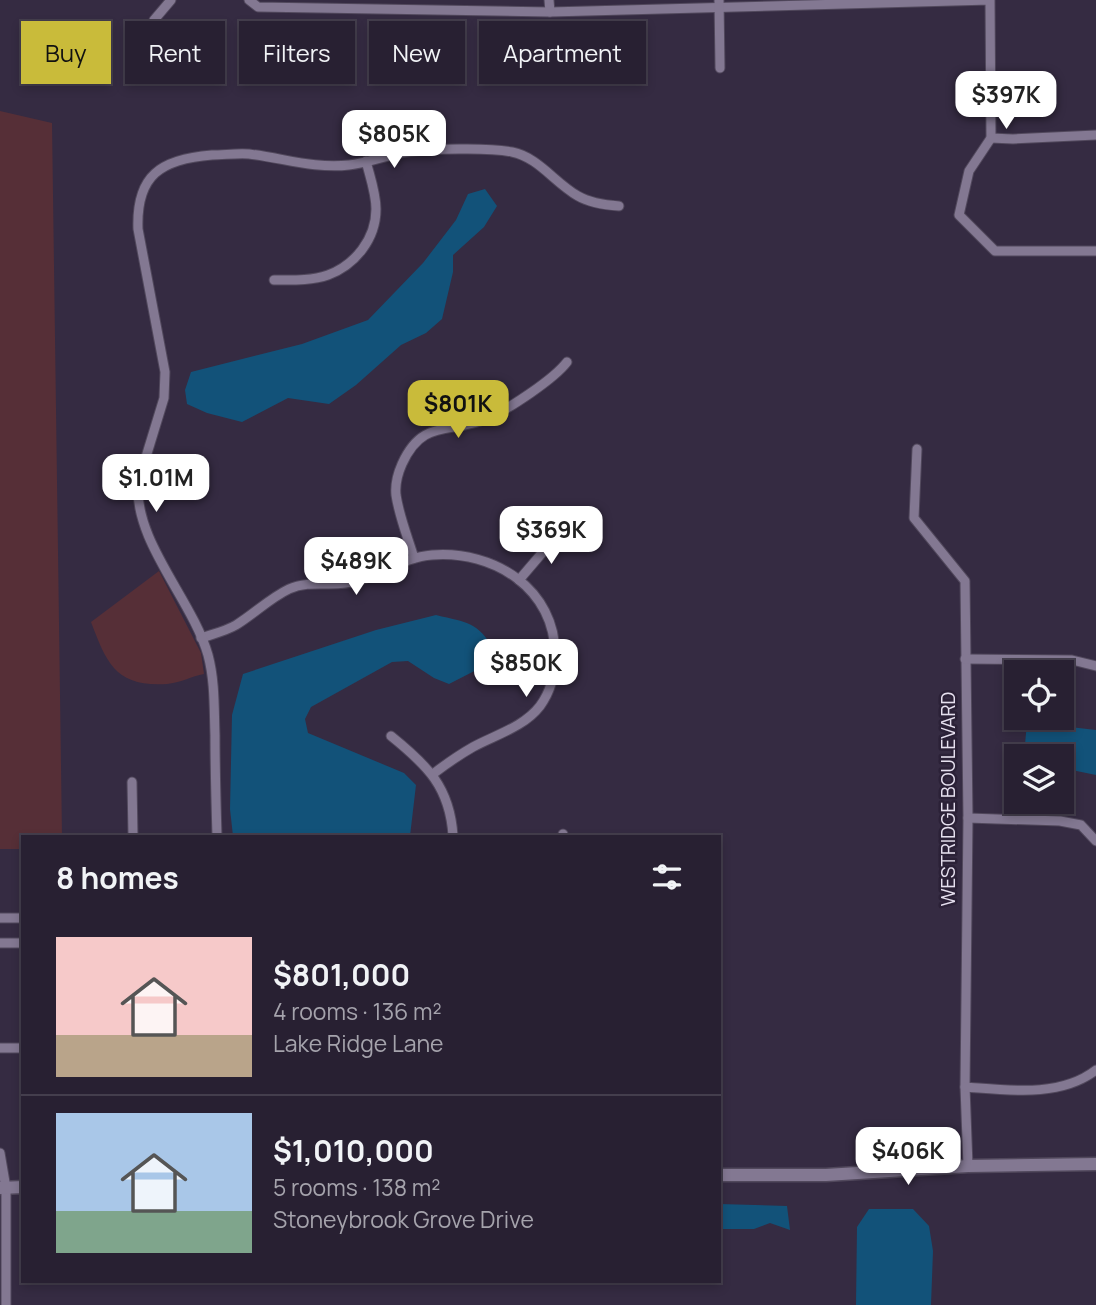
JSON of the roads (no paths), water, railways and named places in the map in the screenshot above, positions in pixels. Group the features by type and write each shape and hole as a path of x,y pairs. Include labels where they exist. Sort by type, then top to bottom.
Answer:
{"main road":[{"path":"721,1175 826,1175 968,1166 1096,1164"},
{"path":"3,1188 21,1187"}],"street":[{"path":"154,20 171,0"},
{"path":"248,0 258,7 550,12 719,4 990,0 991,138 969,171 959,215 995,251 1096,251"},
{"path":"548,0 550,12"},
{"path":"719,4 720,68"},
{"path":"991,138 1096,135"},
{"path":"216,835 214,692 208,654 143,524 137,496 138,483 165,384 138,229 137,208 140,194 152,176 163,167 194,157 246,153 328,166 405,152 514,152 527,158 578,196 619,206"},
{"path":"274,280 309,279 327,275 355,259 364,248 374,225 376,212 366,161"},
{"path":"414,558 396,494 400,469 413,444 423,435 435,430 488,418 554,377 567,362"},
{"name":"WESTRIDGE BOULEVARD","path":"918,449 914,518 964,581 968,818 965,1087 968,1166"},
{"path":"519,580 561,532"},
{"path":"201,638 233,627 286,590 298,585 356,582 414,558 436,555 473,557 490,563 519,580 542,603 552,622 556,642 555,663 548,693 538,708 525,719 474,747 433,774"},
{"path":"965,659 1072,660 1096,666"},
{"path":"391,736 433,774 447,806 453,835"},
{"path":"132,782 133,835"},
{"path":"968,818 1060,821 1081,825 1096,841"},
{"path":"0,918 21,918"},
{"path":"0,943 21,943"},
{"path":"0,1048 21,1048"},
{"path":"965,1087 1021,1091 1083,1080 1096,1070"},
{"path":"0,1153 6,1305"}],"water":[{"path":"485,189 497,206 484,227 453,255 453,272 442,319 426,333 401,345 356,385 329,404 288,398 242,422 207,413 187,404 185,390 191,372 302,344 368,320 423,263 456,220 468,194"},
{"path":"436,615 471,625 483,634 495,651 490,663 449,684 434,678 408,661 392,662 311,707 305,719 308,733 404,773 416,785 410,835 233,835 230,809 232,715 243,674 376,630"},
{"path":"1074,727 1096,730 1096,775 1074,770 1074,744 1025,744 1026,730 1074,730"},
{"path":"721,1204 787,1206 790,1230 770,1223 754,1229 721,1229"},
{"path":"869,1209 913,1209 929,1226 933,1251 931,1305 856,1305 857,1227"}]}
